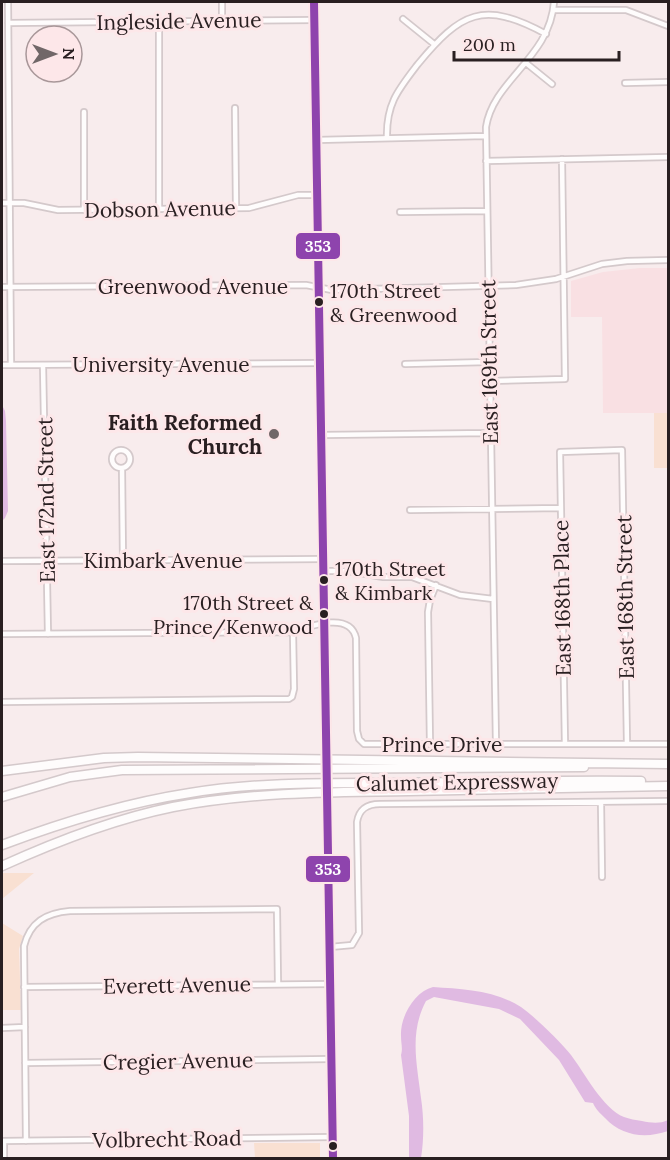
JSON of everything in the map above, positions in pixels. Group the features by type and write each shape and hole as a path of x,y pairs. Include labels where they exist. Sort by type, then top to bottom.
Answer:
{"highway":[{"path":"2,771 95,759 138,757 571,761 620,764"},
{"path":"2,797 70,777 122,770 570,767 669,764"},
{"name":"Calumet Expressway","path":"2,845 53,826 124,806 162,797 255,785 669,781"},
{"path":"2,866 41,848 116,822 172,808 223,799 311,791 669,786"},
{"path":"2,850 53,826"}],"street":[{"path":"8,2 11,364"},
{"path":"222,2 222,20"},
{"path":"314,2 333,1158"},
{"name":"East 169th Street","path":"496,744 485,136 492,108 546,34 554,2"},
{"path":"553,10 626,10 669,26"},
{"path":"387,138 387,117 392,101 401,85 434,44 458,23 488,14 516,18 546,34"},
{"path":"403,19 434,44"},
{"name":"Ingleside Avenue","path":"8,23 315,20"},
{"path":"159,21 159,209"},
{"path":"526,63 552,84"},
{"path":"625,83 669,82"},
{"path":"235,108 236,208"},
{"path":"84,112 84,210"},
{"path":"2,113 9,113"},
{"path":"317,140 485,136"},
{"path":"486,161 669,157"},
{"path":"489,381 565,379 562,159"},
{"name":"Dobson Avenue","path":"2,203 30,204 51,210 255,208 298,195 318,195"},
{"path":"400,212 487,211"},
{"name":"Greenwood Avenue","path":"2,287 306,285 332,290 487,287 537,283 603,264 627,261 669,261"},
{"path":"405,364 488,362"},
{"name":"University Avenue","path":"2,364 320,363"},
{"name":"East 172nd Street","path":"44,365 48,634"},
{"path":"322,435 490,433"},
{"name":"East 168th Street","path":"560,452 622,450 627,743"},
{"name":"East 168th Place","path":"560,452 565,744"},
{"path":"122,468 123,561"},
{"path":"410,510 561,508"},
{"name":"Kimbark Avenue","path":"2,561 324,559"},
{"path":"324,571 348,571 383,577 412,577 467,597 493,599"},
{"path":"430,744 428,612 436,585"},
{"path":"2,634 292,632 325,623"},
{"name":"Prince Drive","path":"325,623 347,625 355,633 356,723 361,742 374,745 669,744"},
{"path":"2,702 289,699 294,689 292,632"},
{"path":"330,947 352,945 359,933 357,822 359,814 366,806 669,801"},
{"path":"601,803 603,877"},
{"path":"27,1140 24,946 35,924 49,914 70,911 278,909 278,984"},
{"name":"Everett Avenue","path":"24,987 331,984"},
{"path":"2,1028 25,1027"},
{"name":"Cregier Avenue","path":"25,1063 331,1059"},
{"name":"Volbrecht Road","path":"3,1141 332,1137"},
{"path":"3,1141 4,1158"}],"shaded area":[{"path":"668,268 668,413 603,413 602,317 571,317 571,281 603,272"},
{"path":"2,405 6,421 8,511 2,521"},
{"path":"654,413 668,413 668,468 654,468"},
{"path":"2,873 34,873 2,899"},
{"path":"2,923 23,936 19,949 21,1010 2,1010"},
{"path":"433,987 489,994 521,1007 567,1050 601,1098 616,1113 649,1122 659,1123 668,1120 668,1131 651,1135 634,1134 612,1124 593,1103 585,1102 559,1060 520,1019 499,1009 434,997 426,1001 417,1025 416,1061 423,1113 423,1143 421,1158 409,1158 409,1116 401,1055 401,1029 406,1013 414,1000"},
{"path":"254,1143 320,1143 320,1158 255,1158"}],"transit line":[{"name":"353","path":"314,2 333,1158"}],"place":[{"name":"170th Street & Greenwood","path":"319,302"},
{"name":"Faith Reformed Church","path":"274,434"},
{"name":"170th Street & Kimbark","path":"324,580"},
{"name":"170th Street & Prince/Kenwood","path":"324,614"}]}
